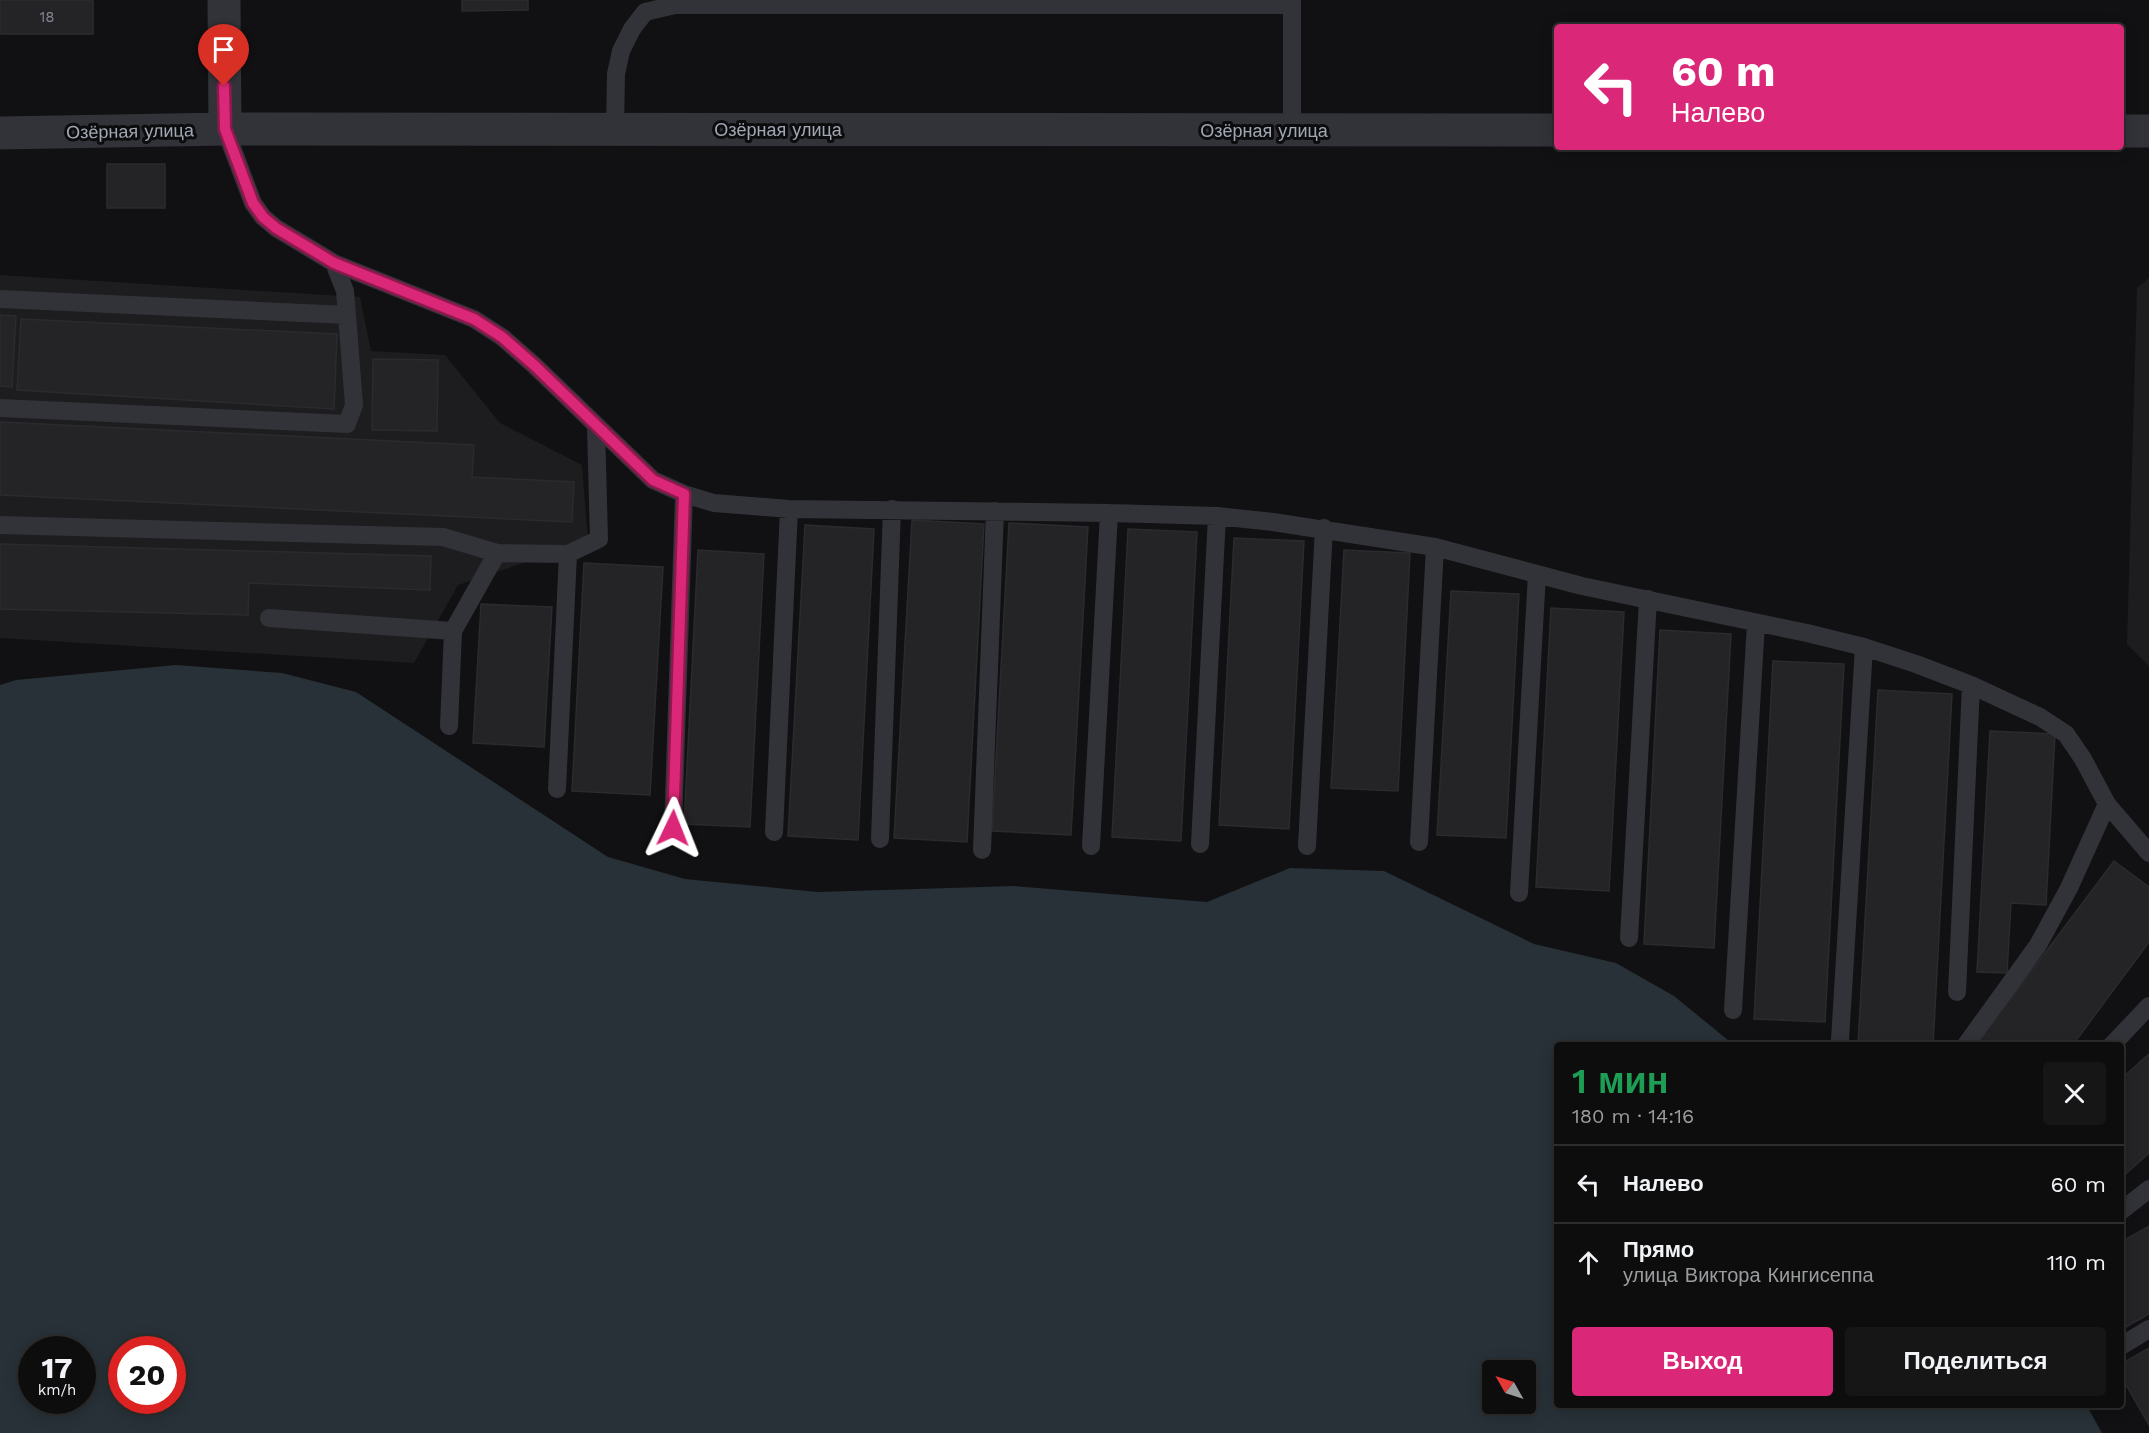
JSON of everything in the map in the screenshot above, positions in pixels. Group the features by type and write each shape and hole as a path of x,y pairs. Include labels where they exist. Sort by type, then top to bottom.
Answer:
{"street":[{"path":"224,0 225,129"},
{"name":"Озёрная улица","path":"0,133 225,129 1554,130"},
{"path":"2124,131 2149,131"}],"lane":[{"path":"615,129 616,74 621,51 632,29 645,12 675,5 1292,2 1292,130"},
{"path":"225,129 253,203 263,217 276,228 334,263 474,319 502,337 653,480 684,494 714,503 789,509 1217,516 1324,528 1435,547 1537,574 1864,647 1971,685 2040,717 2066,734 2083,759 2107,804 2149,853"},
{"path":"0,408 347,424 354,405 347,315 345,291 334,263"},
{"path":"0,299 347,315"},
{"path":"0,525 443,537 497,553 568,554 599,538 596,427"},
{"path":"673,828 684,494"},
{"path":"774,832 789,509"},
{"path":"880,839 892,509"},
{"path":"982,850 995,511"},
{"path":"1091,846 1109,513"},
{"path":"1200,844 1217,516"},
{"path":"1307,846 1324,528"},
{"path":"1419,842 1435,547"},
{"path":"449,726 453,631 497,553"},
{"path":"556,789 568,554"},
{"path":"1519,892 1537,574"},
{"path":"1629,938 1648,599"},
{"path":"269,618 453,631"},
{"path":"1733,1010 1756,622"},
{"path":"1840,1040 1864,647"},
{"path":"1957,992 1971,685"},
{"path":"1968,1042 2038,945 2069,888 2107,804"},
{"path":"2115,1042 2149,1006"},
{"path":"2124,1209 2149,1189"},
{"path":"2124,1344 2149,1329"}],"shaded area":[{"path":"0,275 360,297 371,351 445,355 500,423 582,465 588,541 458,585 414,663 0,638"},
{"path":"2149,278 2149,666 2127,644 2137,288"},
{"path":"176,665 282,673 356,692 608,857 685,879 818,892 1014,886 1207,902 1290,868 1384,871 1534,944 1616,963 1674,996 1730,1042 1554,1042 1554,1408 2088,1408 2102,1433 0,1433 0,685 16,680"}],"building":[{"path":"0,0 93,0 93,34 0,34"},
{"path":"462,0 528,0 528,10 462,11"},
{"path":"107,164 165,164 165,208 107,208"},
{"path":"0,315 16,316 12,387 0,386"},
{"path":"21,319 337,334 334,409 17,390"},
{"path":"373,359 438,360 437,431 372,430"},
{"path":"0,422 474,445 472,477 574,482 572,522 0,495"},
{"path":"912,520 984,524 967,842 894,838"},
{"path":"1009,523 1088,527 1071,835 992,831"},
{"path":"805,525 874,529 858,840 788,836"},
{"path":"1128,529 1197,532 1181,841 1112,837"},
{"path":"1234,538 1304,541 1289,829 1219,825"},
{"path":"0,544 431,556 430,590 249,583 248,615 0,609"},
{"path":"698,550 764,554 750,827 684,824"},
{"path":"1344,550 1410,553 1398,791 1331,788"},
{"path":"584,563 663,567 650,795 572,791"},
{"path":"1451,591 1519,594 1506,838 1437,835"},
{"path":"481,604 552,607 544,747 473,743"},
{"path":"1551,608 1624,612 1609,891 1536,887"},
{"path":"1660,630 1731,634 1714,948 1644,944"},
{"path":"1773,661 1844,664 1825,1022 1754,1019"},
{"path":"1878,690 1952,694 1933,1042 1858,1042"},
{"path":"1990,731 2055,734 2046,905 2011,903 2007,973 1977,972"},
{"path":"2114,861 2149,887 2149,942 2075,1042 1978,1042"},
{"path":"2149,1054 2149,1153 2124,1175 2124,1076"},
{"path":"2149,1226 2149,1314 2124,1328 2124,1240"},
{"path":"2149,1348 2149,1425 2124,1381 2124,1362"}],"route":[{"path":"224,86 225,129 253,203 263,217 276,228 334,263 474,319 502,337 653,480 684,494 673,828"}]}
